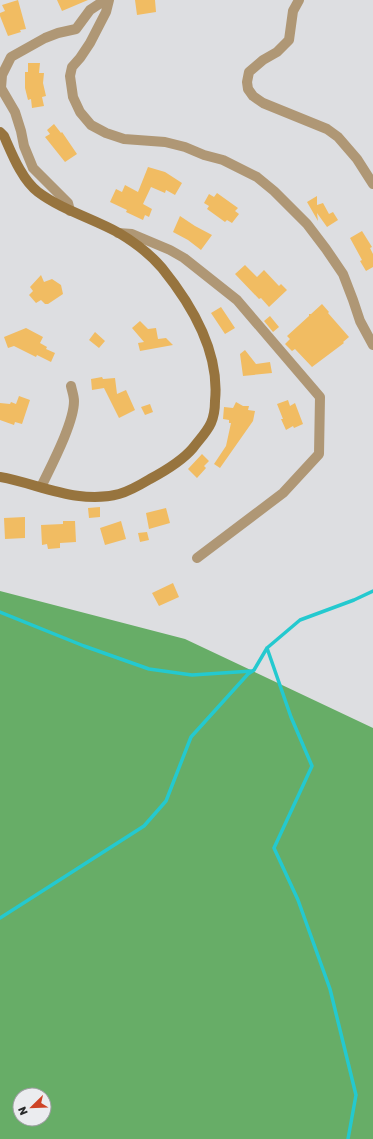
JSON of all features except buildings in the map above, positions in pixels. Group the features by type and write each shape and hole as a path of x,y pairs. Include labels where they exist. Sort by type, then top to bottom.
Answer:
{"street":[{"path":"70,211 68,203 33,168 24,146 16,112 1,88 2,75 11,57 45,38 76,29 90,10 105,0"},
{"path":"109,0 106,12 90,43 72,67 70,76 73,97 80,112 91,124 106,133 124,139 165,142 185,147 204,155 223,160 257,177 274,191 307,224 326,249 343,274 360,321 373,345"},
{"path":"299,0 294,11 289,40 277,52 263,60 249,72 247,82 248,89 253,96 263,103 327,129 338,137 357,159 373,184"},
{"path":"0,132 4,136 17,164 36,191 70,211 118,233 144,251 161,267 182,295 197,321 207,343 214,365 217,387 215,410 211,422 189,453 163,473 120,494 87,498 68,495 0,477"},
{"path":"118,233 132,234 170,250 184,258 237,300 320,397 319,454 283,493 197,558"},
{"path":"41,487 63,440 72,416 74,400 71,386"}],"green space":[{"path":"0,591 185,639 373,728 373,1139 0,1139"}],"waterway":[{"path":"0,918 144,826 166,801 191,737 248,674 254,670 267,648 300,620 354,600 373,591"},
{"path":"0,612 84,646 149,669 192,675 252,671"},
{"path":"267,648 291,717 312,766 274,848 298,900 330,989 356,1095 348,1139"}]}
